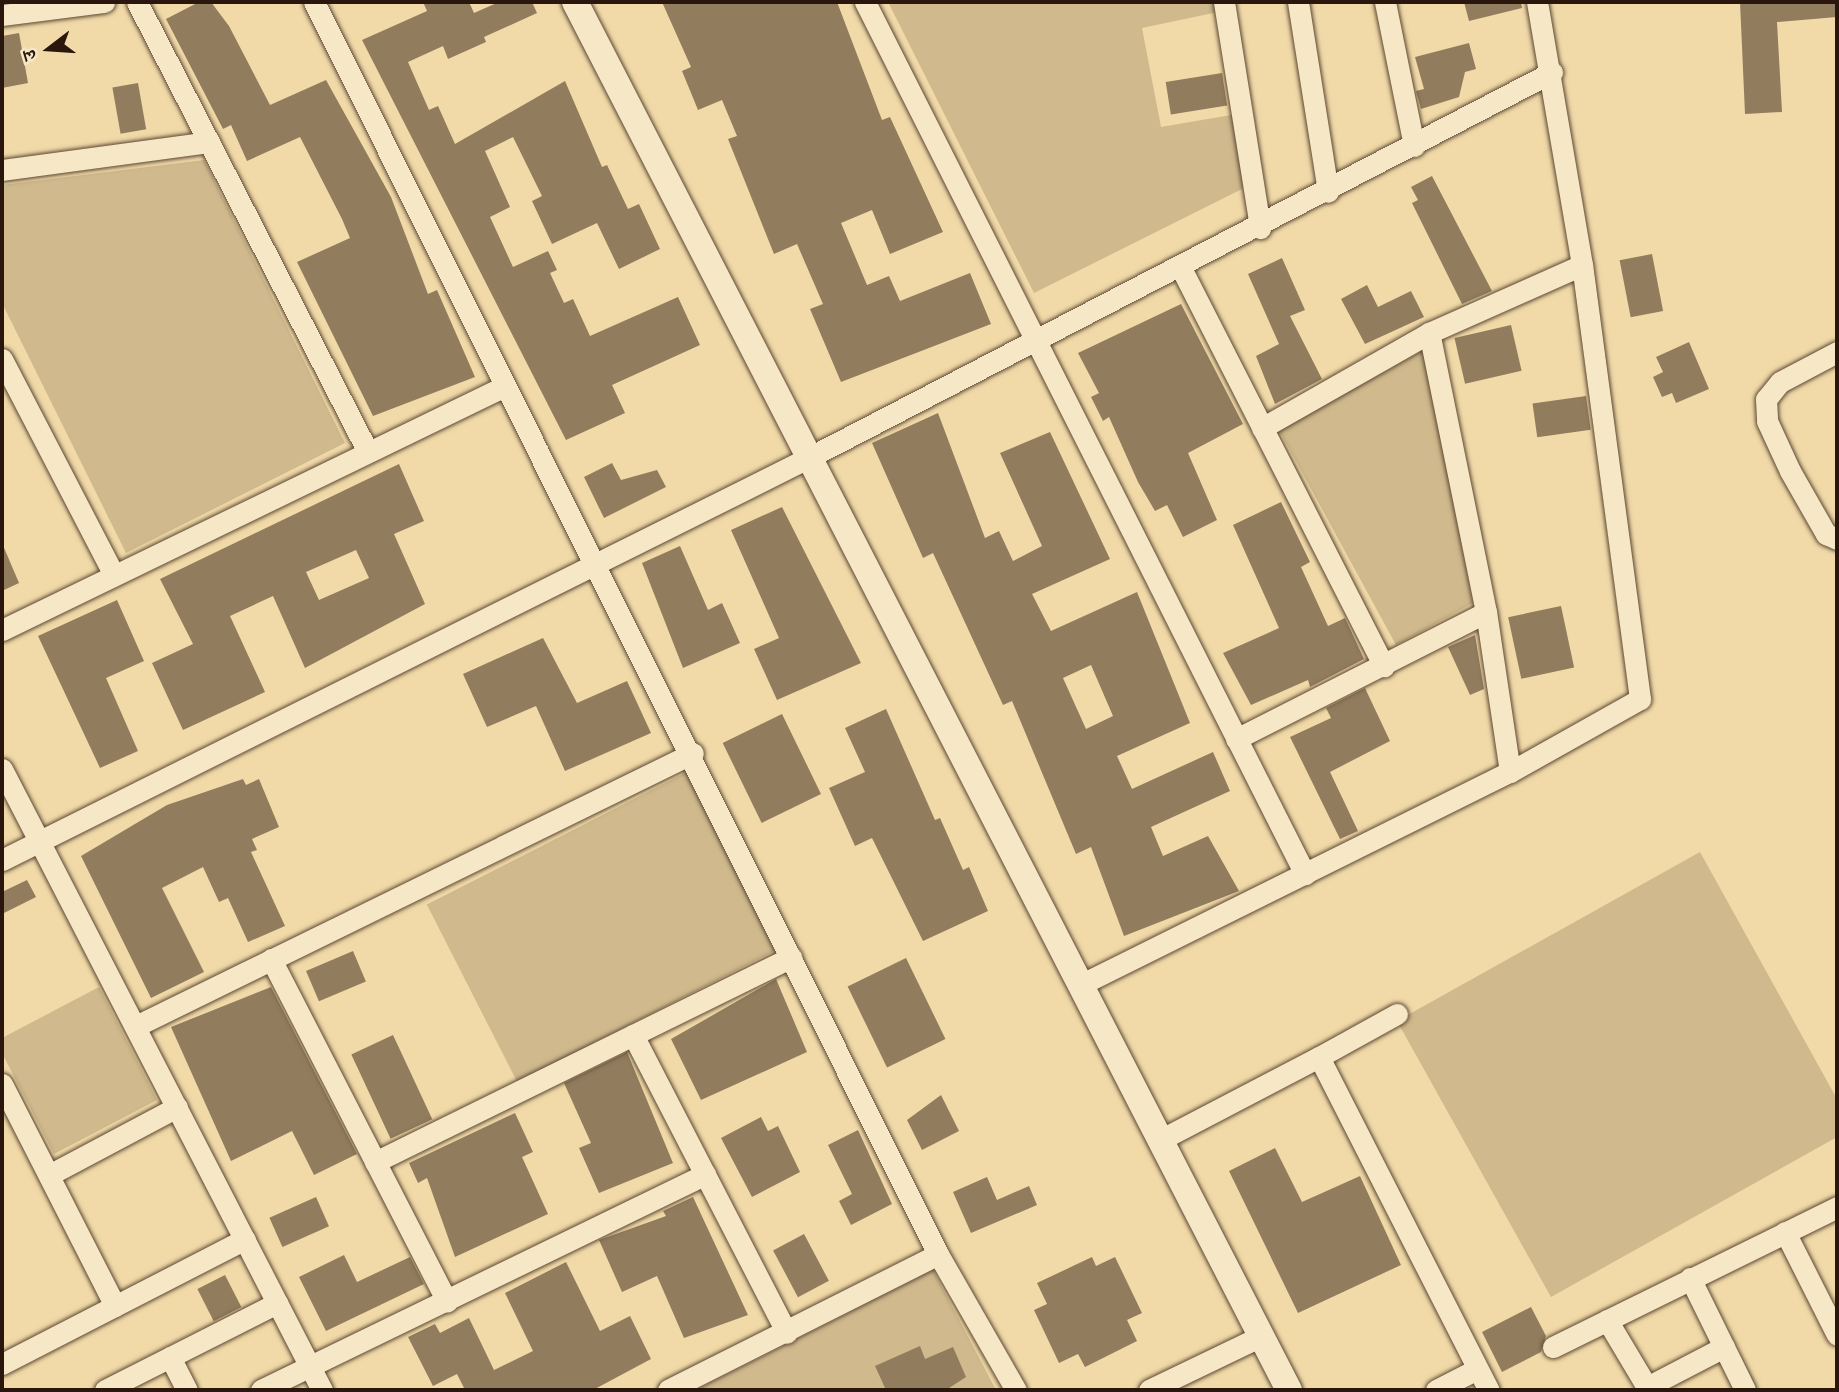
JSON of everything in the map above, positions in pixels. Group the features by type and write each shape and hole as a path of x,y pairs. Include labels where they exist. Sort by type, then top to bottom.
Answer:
{"street":[{"path":"2,15 104,2"},
{"path":"136,2 368,452"},
{"path":"314,2 505,386 693,752 938,1254 1016,1390"},
{"path":"575,2 1289,1390"},
{"path":"865,2 1032,342 1305,874"},
{"path":"1224,2 1261,228"},
{"path":"1298,2 1328,192"},
{"path":"1385,2 1414,146"},
{"path":"1080,985 1510,772 1640,699 1582,265 1552,72 1537,2"},
{"path":"2,860 810,457 1261,228 1552,72"},
{"path":"2,170 209,142"},
{"path":"1262,428 1429,333 1582,265"},
{"path":"1181,268 1384,666"},
{"path":"1429,333 1486,612 1510,772"},
{"path":"1837,352 1780,382 1766,400 1767,421 1790,471 1826,534 1837,538"},
{"path":"2,359 114,575"},
{"path":"2,630 505,386"},
{"path":"1236,739 1486,612"},
{"path":"136,1026 693,752"},
{"path":"2,769 322,1390"},
{"path":"375,1162 791,957"},
{"path":"271,960 447,1301"},
{"path":"1160,1140 1319,1058 1396,1014"},
{"path":"633,1035 787,1333"},
{"path":"1319,1058 1489,1390"},
{"path":"2,1084 115,1306"},
{"path":"49,1175 177,1107"},
{"path":"261,1390 705,1174"},
{"path":"1553,1347 1837,1206"},
{"path":"1785,1232 1837,1335"},
{"path":"2,1364 245,1239"},
{"path":"668,1390 787,1333 938,1254"},
{"path":"1690,1278 1745,1390"},
{"path":"105,1390 277,1303"},
{"path":"1607,1320 1647,1387 1724,1346"},
{"path":"1149,1390 1261,1336"},
{"path":"170,1357 187,1390"},
{"path":"1436,1390 1477,1369"}],"shaded area":[{"path":"888,2 1216,2 1218,12 1142,28 1161,127 1237,114 1246,187 1034,293"},
{"path":"204,160 345,443 126,553 2,303 2,185"},
{"path":"1424,350 1473,603 1396,645 1279,430"},
{"path":"687,772 777,949 517,1082 427,905"},
{"path":"1700,852 1837,1099 1837,1137 1551,1297 1397,1021"},
{"path":"99,987 157,1100 54,1154 2,1053 2,1038"},
{"path":"933,1270 996,1390 696,1390"}],"building":[{"path":"199,2 211,2 229,26 270,105 326,80 391,197 428,294 437,290 475,377 373,416 297,262 350,238 300,137 247,161 231,125 223,129 166,19"},
{"path":"423,2 469,2 474,13 499,2 532,2 537,13 484,37 486,42 448,59 443,46 408,62 429,110 438,106 455,144 565,81 602,167 607,165 628,209 639,204 660,249 619,269 597,223 552,244 532,201 542,196 513,137 485,151 510,207 490,217 513,267 548,251 557,270 550,273 564,303 573,299 590,336 678,297 700,345 612,385 625,413 566,440 362,40 427,11"},
{"path":"662,2 837,2 882,120 890,117 943,232 890,254 872,210 841,223 867,285 889,276 900,301 970,273 991,324 841,382 810,309 823,304 797,244 774,254 728,139 737,136 722,100 698,110 682,71 691,67"},
{"path":"1464,2 1521,2 1522,8 1469,21"},
{"path":"1740,2 1837,2 1837,17 1777,22 1782,112 1745,114"},
{"path":"19,33 28,83 2,88 2,36"},
{"path":"1469,43 1476,69 1465,72 1459,97 1421,109 1416,91 1424,89 1415,57"},
{"path":"1222,73 1227,106 1171,115 1166,82"},
{"path":"138,83 146,129 121,134 112,88"},
{"path":"1432,176 1492,291 1462,304 1412,203 1418,200 1411,187"},
{"path":"1652,254 1663,311 1631,317 1620,260"},
{"path":"1282,258 1305,310 1290,316 1322,379 1275,404 1256,356 1279,344 1248,274"},
{"path":"1367,285 1378,307 1411,291 1424,317 1365,344 1341,299"},
{"path":"1181,304 1243,424 1188,453 1217,520 1183,537 1167,505 1155,511 1138,482 1109,417 1103,421 1091,397 1099,393 1078,353"},
{"path":"1511,325 1522,371 1465,384 1454,338"},
{"path":"1689,342 1709,389 1676,403 1672,393 1662,397 1653,377 1663,372 1656,357"},
{"path":"1586,396 1591,430 1537,437 1533,404"},
{"path":"938,413 985,538 999,531 1013,561 1042,546 1000,453 1050,432 1110,559 1032,594 1051,631 1137,592 1190,723 1117,756 1132,789 1213,752 1230,791 1151,827 1163,856 1208,836 1239,891 1124,936 1091,847 1076,854 1012,701 1003,705 933,553 923,558 872,443","holes":["1091,665 1113,716 1086,729 1063,678"]},
{"path":"612,463 621,480 657,470 666,487 604,518 584,477"},
{"path":"399,464 424,521 394,534 425,604 305,668 273,596 230,616 265,692 183,730 152,663 193,644 160,579","holes":["356,550 369,578 319,600 306,572"]},
{"path":"1281,502 1310,562 1301,567 1328,626 1345,618 1364,659 1310,687 1308,680 1251,705 1223,653 1279,628 1233,525"},
{"path":"782,507 861,663 777,700 754,649 779,638 731,530"},
{"path":"2,543 19,583 2,591"},
{"path":"680,546 708,610 722,603 740,643 683,668 642,563"},
{"path":"117,600 144,661 106,678 138,751 100,768 38,636"},
{"path":"1561,606 1574,668 1521,679 1508,617"},
{"path":"1475,635 1484,689 1470,695 1448,647"},
{"path":"543,638 577,703 627,681 651,733 565,771 536,706 487,727 463,674"},
{"path":"1365,688 1390,741 1330,772 1358,831 1340,839 1290,737 1331,718 1326,708"},
{"path":"886,709 935,820 940,818 963,870 969,867 988,911 923,941 872,838 855,846 829,788 865,772 845,728"},
{"path":"782,714 821,794 762,823 723,743"},
{"path":"243,779 246,785 259,779 279,827 252,839 257,850 251,852 285,926 248,942 228,898 219,902 203,867 162,888 204,972 151,998 81,856 167,805"},
{"path":"27,880 36,897 2,914 2,892"},
{"path":"353,951 366,981 319,1001 306,971"},
{"path":"906,958 945,1039 887,1067 848,986"},
{"path":"776,979 807,1052 701,1100 671,1039"},
{"path":"271,987 357,1154 314,1175 292,1131 231,1161 171,1027"},
{"path":"393,1035 432,1119 391,1139 351,1054"},
{"path":"627,1052 673,1163 599,1193 579,1148 591,1143 564,1083"},
{"path":"941,1095 959,1131 922,1150 907,1120"},
{"path":"515,1113 533,1152 522,1157 548,1214 455,1257 427,1178 418,1183 409,1163"},
{"path":"761,1117 768,1131 778,1126 800,1172 752,1197 721,1138"},
{"path":"858,1130 892,1204 851,1225 839,1201 852,1194 828,1145"},
{"path":"1275,1148 1302,1202 1360,1176 1401,1265 1298,1313 1229,1171"},
{"path":"987,1177 997,1200 1029,1186 1037,1205 971,1233 953,1192"},
{"path":"316,1197 329,1226 282,1247 269,1218"},
{"path":"693,1197 748,1315 684,1338 657,1276 622,1292 599,1240 666,1216 663,1211"},
{"path":"804,1234 829,1281 798,1297 773,1250"},
{"path":"344,1255 357,1282 410,1257 424,1284 326,1331 299,1277"},
{"path":"1092,1257 1096,1266 1115,1257 1142,1313 1127,1320 1137,1341 1085,1367 1078,1354 1059,1363 1034,1310 1047,1304 1037,1283"},
{"path":"566,1262 600,1331 630,1316 651,1359 593,1390 465,1390 457,1374 433,1386 408,1337 435,1324 440,1333 469,1318 494,1370 533,1351 505,1293"},
{"path":"225,1275 241,1307 214,1321 197,1289"},
{"path":"1531,1307 1546,1336 1541,1352 1502,1372 1482,1332"},
{"path":"920,1346 925,1359 953,1347 966,1377 946,1390 886,1390 875,1366"}]}
